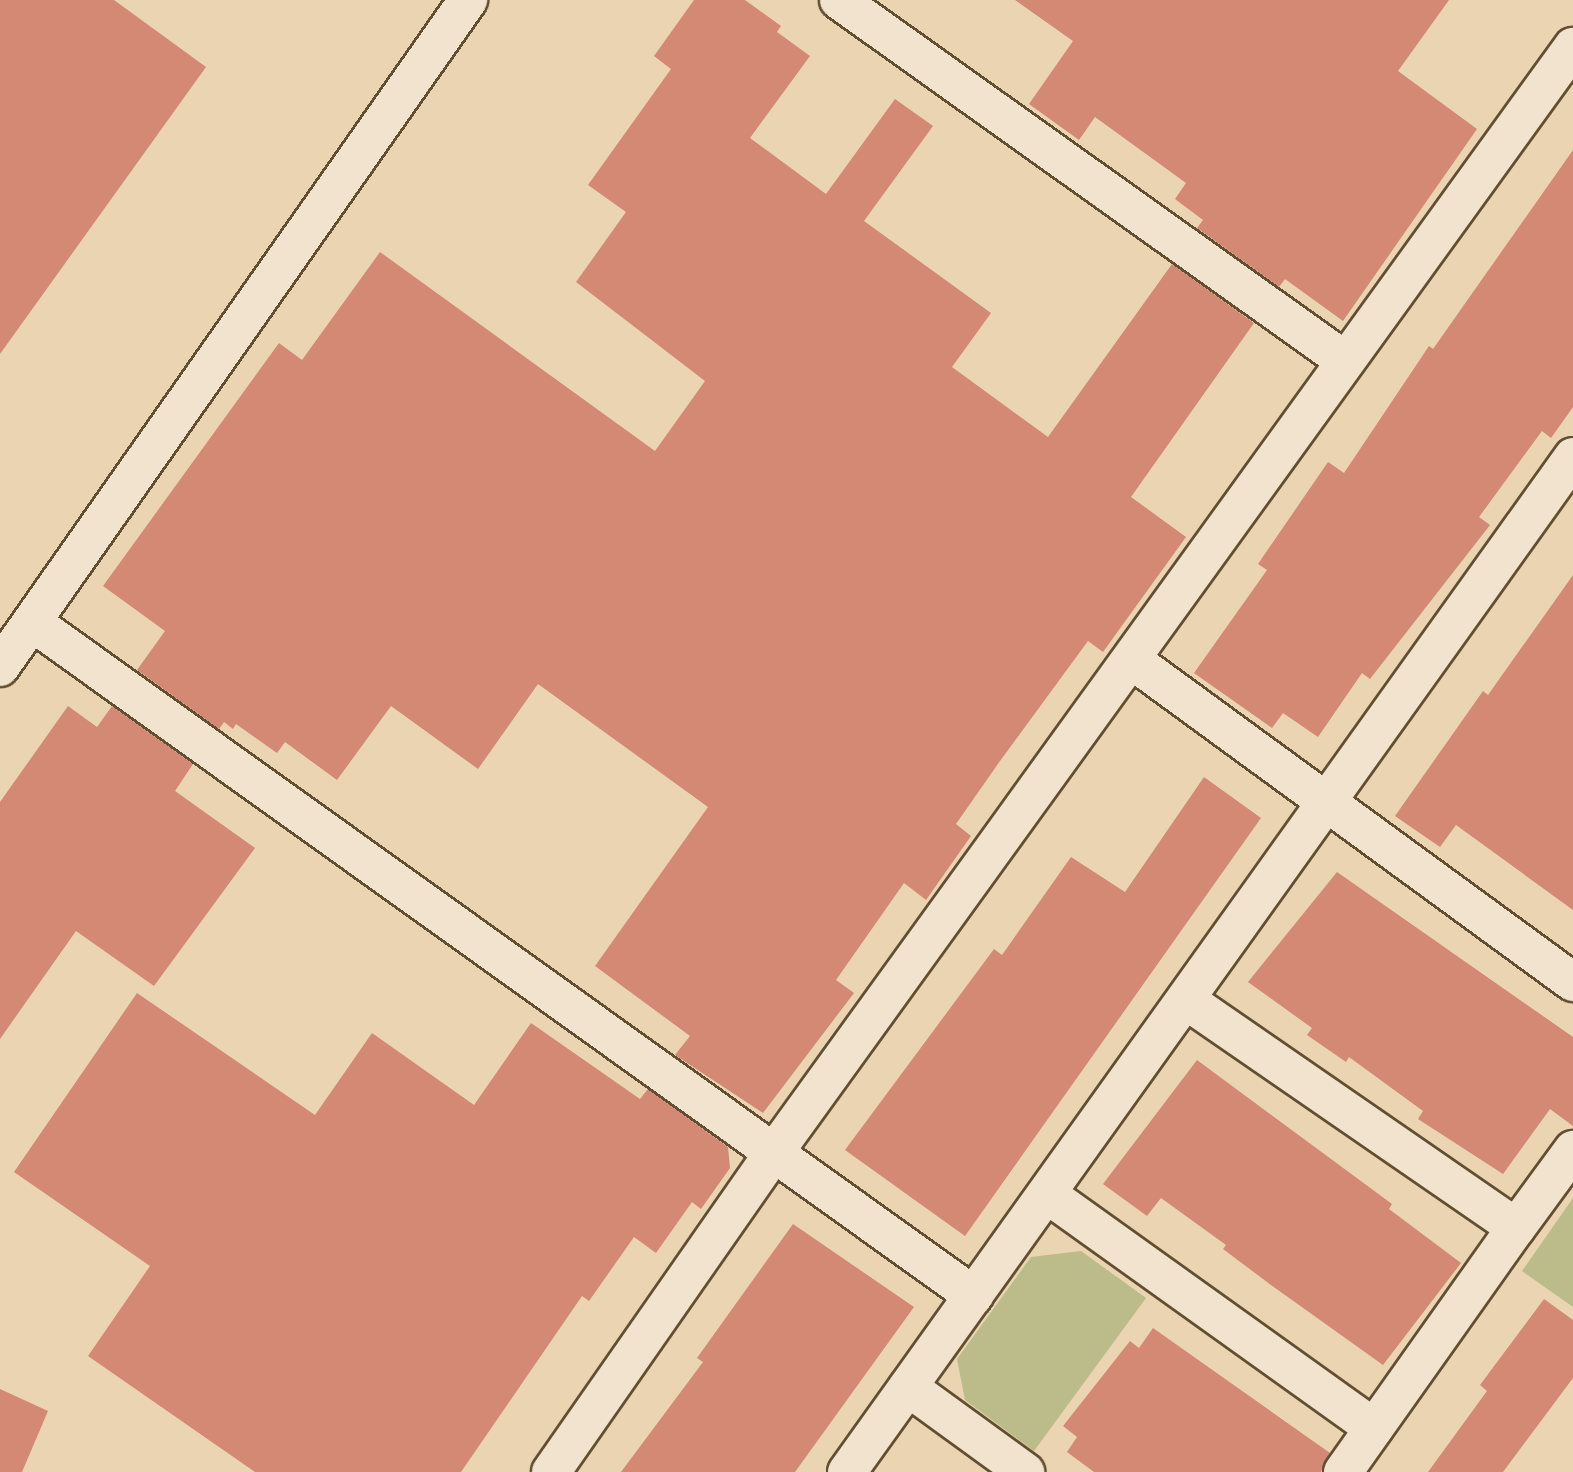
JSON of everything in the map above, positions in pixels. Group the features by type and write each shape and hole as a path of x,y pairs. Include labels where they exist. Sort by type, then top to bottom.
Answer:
{"street":[{"path":"0,667 468,0"},
{"path":"839,0 1344,360"},
{"path":"551,1472 774,1154 1132,660 1344,360 1569,62"},
{"path":"848,1472 1573,457"},
{"path":"32,622 974,1296"},
{"path":"1132,660 1573,982"},
{"path":"1185,1000 1516,1228"},
{"path":"1343,1472 1573,1150"},
{"path":"1047,1194 1374,1428"},
{"path":"908,1387 1025,1472"}],"green space":[{"path":"1573,1198 1573,1307 1522,1271"},
{"path":"1081,1251 1146,1298 1034,1451 965,1400 957,1359 1031,1257"}],"building":[{"path":"0,0 114,0 206,67 0,354"},
{"path":"694,0 745,0 781,26 777,32 810,56 750,138 826,194 895,99 933,126 864,221 991,313 952,367 1048,437 1172,264 1254,323 1131,497 1186,537 1103,652 1088,641 1000,761 956,824 971,836 926,900 904,883 836,980 854,993 763,1113 675,1055 690,1036 595,966 708,807 538,684 478,769 391,706 337,780 285,742 277,753 236,724 233,729 224,722 219,729 137,670 165,631 103,586 279,343 302,360 380,252 655,451 705,381 576,282 626,212 588,185 671,69 654,56"},
{"path":"1015,0 1449,0 1398,71 1477,129 1343,321 1285,279 1279,287 1197,228 1203,220 1175,199 1186,183 1095,117 1079,140 1029,104 1073,41"},
{"path":"1573,150 1573,407 1551,438 1542,431 1479,517 1490,525 1370,679 1362,673 1318,737 1283,713 1272,728 1194,673 1267,570 1258,564 1328,462 1344,473 1429,346 1433,349"},
{"path":"1573,575 1573,910 1456,825 1440,847 1395,816 1483,691 1488,695"},
{"path":"68,706 97,727 112,706 193,764 175,791 255,848 154,986 76,931 0,1039 0,802"},
{"path":"1204,777 1261,818 965,1236 845,1150 994,949 1002,955 1071,857 1125,892"},
{"path":"1337,872 1573,1037 1573,1126 1550,1109 1503,1174 1418,1119 1423,1111 1349,1057 1346,1062 1307,1035 1312,1028 1248,982"},
{"path":"137,993 315,1115 372,1033 474,1105 531,1023 640,1099 648,1089 728,1147 730,1168 701,1209 692,1202 656,1253 634,1237 589,1301 582,1296 461,1472 255,1472 88,1356 150,1266 14,1172"},
{"path":"1197,1060 1392,1204 1389,1209 1461,1263 1383,1365 1223,1249 1226,1245 1161,1198 1147,1216 1103,1184"},
{"path":"793,1224 914,1307 795,1472 621,1472 703,1362 697,1358"},
{"path":"1544,1299 1573,1320 1573,1378 1503,1472 1428,1472 1487,1391 1480,1385"},
{"path":"1153,1328 1330,1453 1321,1472 1094,1472 1067,1452 1077,1437 1063,1426 1130,1341 1139,1348"},
{"path":"0,1389 48,1411 22,1472 0,1472"}]}
